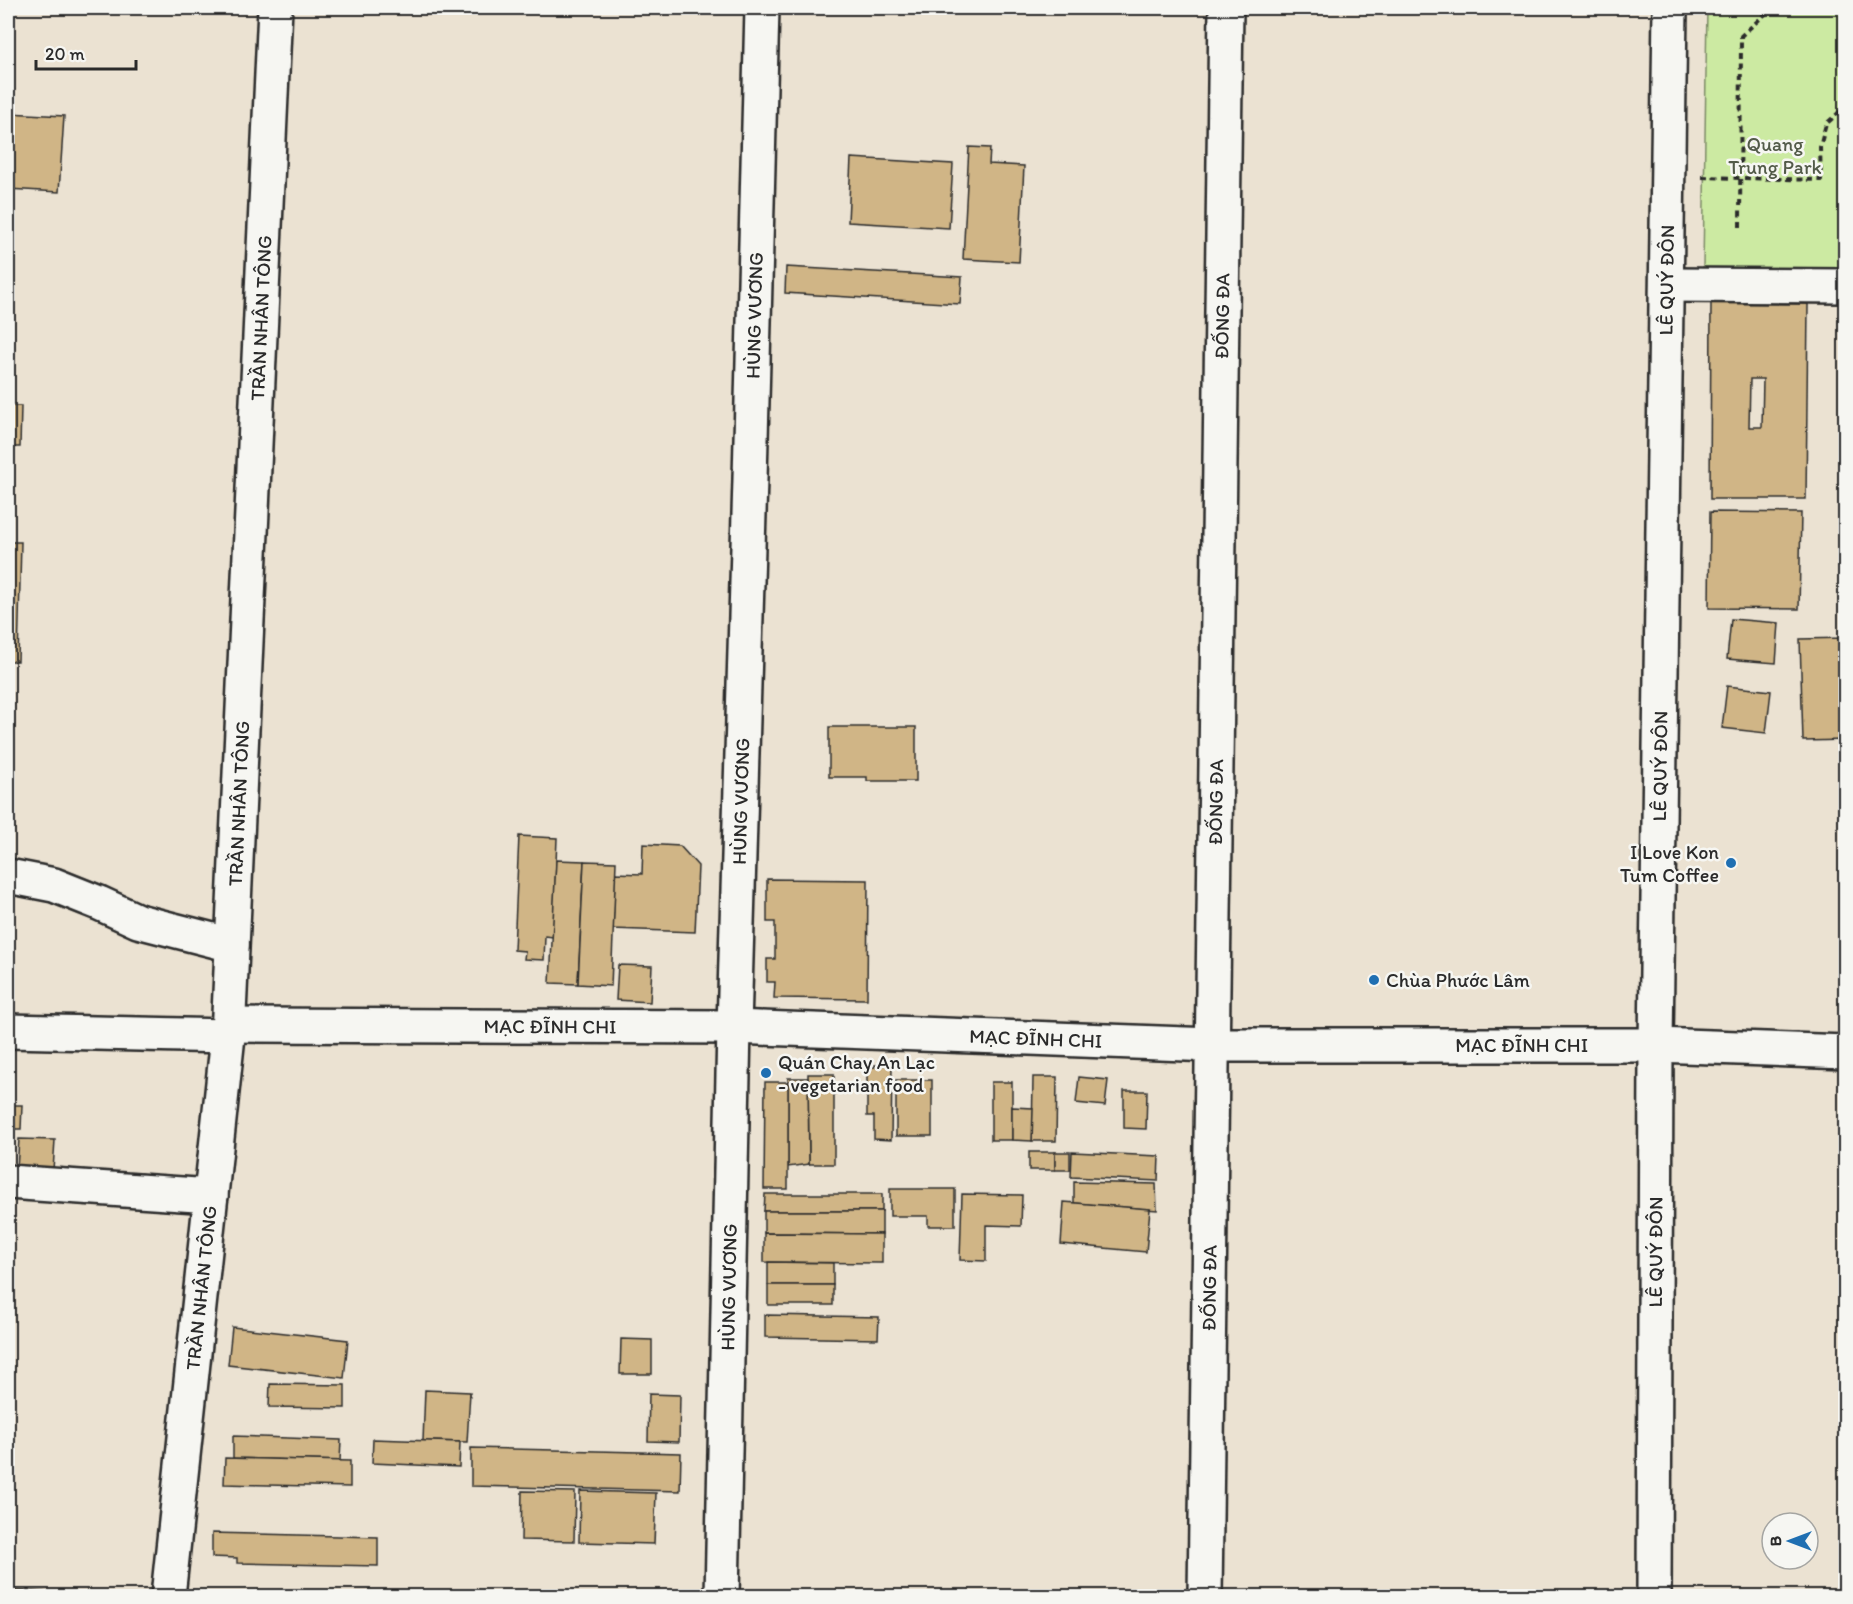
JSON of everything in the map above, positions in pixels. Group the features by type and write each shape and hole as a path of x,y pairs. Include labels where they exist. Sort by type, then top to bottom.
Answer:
{"street":[{"name":"TRẦN NHÂN TÔNG","path":"168,1596 228,1031 275,8"},
{"name":"HÙNG VƯƠNG","path":"722,1596 734,1027 762,8"},
{"name":"ĐỐNG ĐA","path":"1205,1596 1226,8"},
{"name":"LÊ QUÝ ĐÔN","path":"1654,1596 1656,1045 1670,8"},
{"path":"1667,285 1845,286"},
{"path":"8,876 54,885 138,921 232,945"},
{"name":"MẠC ĐĨNH CHI","path":"8,1031 734,1027 1212,1045 1656,1045 1845,1052"},
{"path":"8,1182 211,1196"}],"path":[{"path":"1740,227 1741,36 1772,8"},
{"path":"1668,176 1821,180 1820,147 1826,124 1845,106"}],"green space":[{"name":"Quang Trung Park","path":"1707,8 1845,8 1845,270 1703,267"}],"building":[{"path":"8,113 64,116 59,192 8,189"},
{"path":"969,147 990,148 989,164 1024,166 1019,262 963,259"},
{"path":"851,158 953,164 949,228 848,222"},
{"path":"786,267 962,277 960,304 785,293"},
{"path":"1711,303 1808,304 1806,499 1710,499","holes":["1750,379 1763,379 1762,427 1749,427"]},
{"path":"8,406 21,406 20,447 8,447"},
{"path":"1710,512 1801,513 1799,609 1709,608"},
{"path":"8,542 21,542 18,661 8,661"},
{"path":"1731,619 1779,623 1776,663 1727,659"},
{"path":"1846,638 1846,740 1803,741 1800,639"},
{"path":"1727,686 1771,691 1766,733 1722,728"},
{"path":"829,727 916,727 916,781 867,781 867,777 829,777"},
{"path":"519,836 557,838 553,937 545,936 544,960 524,959 525,951 514,950"},
{"path":"643,844 680,846 698,866 695,932 613,929 615,873 642,874"},
{"path":"556,860 584,861 578,984 550,983"},
{"path":"584,861 616,862 611,986 578,984"},
{"path":"767,879 868,880 867,999 774,998 775,982 767,982 767,959 775,959 775,922 767,922"},
{"path":"618,965 652,966 650,1002 616,1000"},
{"path":"875,1065 892,1065 891,1140 874,1139 874,1116 867,1116 867,1067 875,1067"},
{"path":"808,1074 834,1074 834,1164 809,1164"},
{"path":"1033,1077 1057,1077 1056,1141 1032,1141"},
{"path":"1079,1077 1108,1080 1105,1106 1076,1103"},
{"path":"788,1078 808,1078 809,1164 788,1167"},
{"path":"896,1080 932,1080 932,1136 896,1136"},
{"path":"765,1082 788,1082 788,1189 764,1189"},
{"path":"991,1082 1012,1082 1012,1140 991,1140"},
{"path":"1124,1091 1147,1091 1146,1129 1124,1128"},
{"path":"8,1105 22,1105 21,1129 8,1129"},
{"path":"1012,1107 1033,1108 1032,1141 1012,1140"},
{"path":"19,1139 55,1140 53,1170 17,1169"},
{"path":"1029,1152 1055,1152 1055,1170 1029,1170"},
{"path":"1055,1152 1070,1152 1070,1170 1055,1170"},
{"path":"1072,1152 1159,1156 1158,1181 1071,1177"},
{"path":"1074,1182 1156,1184 1157,1210 1074,1203"},
{"path":"890,1189 955,1189 955,1226 928,1226 928,1216 890,1216"},
{"path":"765,1194 882,1194 882,1211 764,1211"},
{"path":"962,1194 1022,1195 1021,1226 986,1225 986,1261 960,1260"},
{"path":"1064,1202 1150,1209 1146,1252 1061,1244"},
{"path":"764,1211 882,1211 882,1234 764,1233"},
{"path":"764,1233 882,1234 882,1263 764,1262"},
{"path":"768,1262 833,1263 833,1285 768,1285"},
{"path":"768,1285 833,1285 833,1305 768,1305"},
{"path":"765,1315 879,1317 878,1339 765,1337"},
{"path":"232,1327 348,1340 344,1378 228,1365"},
{"path":"621,1339 652,1340 652,1374 620,1374"},
{"path":"270,1384 345,1385 345,1408 269,1407"},
{"path":"425,1390 470,1392 467,1442 423,1441"},
{"path":"649,1394 680,1395 679,1442 648,1441"},
{"path":"233,1436 341,1440 340,1461 233,1458"},
{"path":"373,1439 460,1442 459,1467 372,1463"},
{"path":"471,1448 681,1453 680,1491 471,1486"},
{"path":"225,1458 350,1461 350,1487 224,1484"},
{"path":"522,1491 575,1492 574,1541 521,1540"},
{"path":"580,1491 656,1493 654,1544 579,1542"},
{"path":"212,1533 378,1537 378,1566 237,1563 237,1558 212,1557"},
{"path":"8,1590 83,1594 83,1596 8,1596"}],"place":[{"name":"I Love Kon Tum Coffee","path":"1731,863"},
{"name":"Chùa Phước Lâm","path":"1374,980"},
{"name":"Quán Chay An Lạc - vegetarian food","path":"766,1073"}]}
